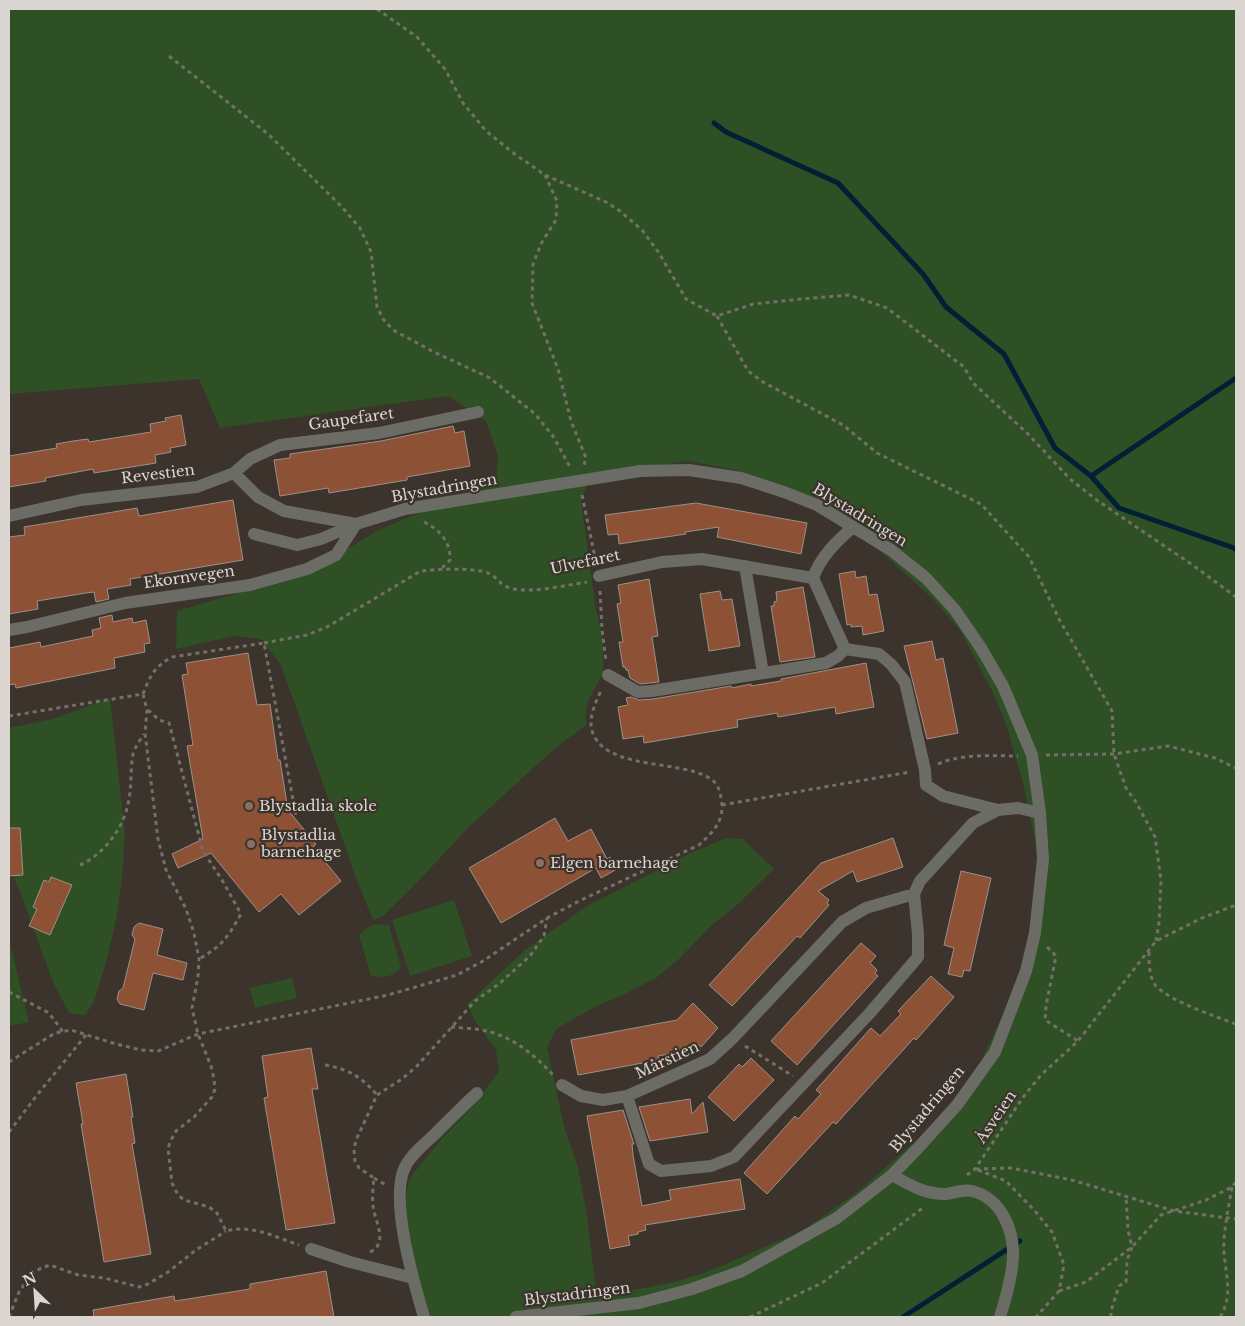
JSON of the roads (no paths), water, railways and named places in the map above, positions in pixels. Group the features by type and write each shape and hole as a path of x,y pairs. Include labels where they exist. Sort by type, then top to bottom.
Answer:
{"street":[{"name":"Gaupefaret","path":"234,473 250,459 280,446 379,433 478,412"},
{"name":"Blystadringen","path":"254,534 297,545 321,539 356,524 405,509 548,492 578,482 640,471 689,470 741,478 817,505 891,550 926,578 955,610 1003,686 1032,755 1040,813 1042,859 1035,933 1026,970 995,1052 957,1105 892,1175 837,1218 742,1271 639,1303 516,1317"},
{"name":"Revestien","path":"9,516 82,500 197,487 234,473"},
{"path":"234,473 258,497 284,511 356,524"},
{"name":"Ekornvegen","path":"9,630 125,602 250,584 307,569 336,555 356,524"},
{"path":"845,649 813,578 818,565 831,547 854,527"},
{"name":"Ulvefaret","path":"599,576 662,562 702,559 813,578"},
{"path":"745,566 763,673"},
{"path":"608,675 638,692 652,691 826,663 845,649"},
{"path":"845,649 879,654 891,664 905,682 925,770 926,785 943,796 998,810 1018,808 1040,813"},
{"path":"914,894 920,881 973,824 998,810"},
{"name":"Mårstien","path":"914,894 918,957 868,1014 734,1157 711,1166 661,1171 649,1164 627,1096 710,1059 733,1038 842,922 866,908 914,894"},
{"path":"562,1085 581,1096 603,1100 627,1096"},
{"path":"424,1317 413,1278 400,1207 400,1186 405,1167 415,1153 477,1093"},
{"path":"892,1175 922,1192 945,1194 970,1190 984,1196 995,1204 1004,1216 1011,1234 1013,1258 1007,1294 1000,1317"},
{"path":"311,1249 350,1262 413,1278"}],"waterway":[{"path":"714,123 726,132 838,183 923,274 946,307 1004,354 1055,448 1091,476 1119,508 1236,550"},
{"path":"1091,476 1236,378"},
{"path":"903,1317 1020,1241"}],"place":[{"name":"Blystadlia skole","path":"249,806"},
{"name":"Blystadlia barnehage","path":"251,844"},
{"name":"Elgen barnehage","path":"540,863"}]}
